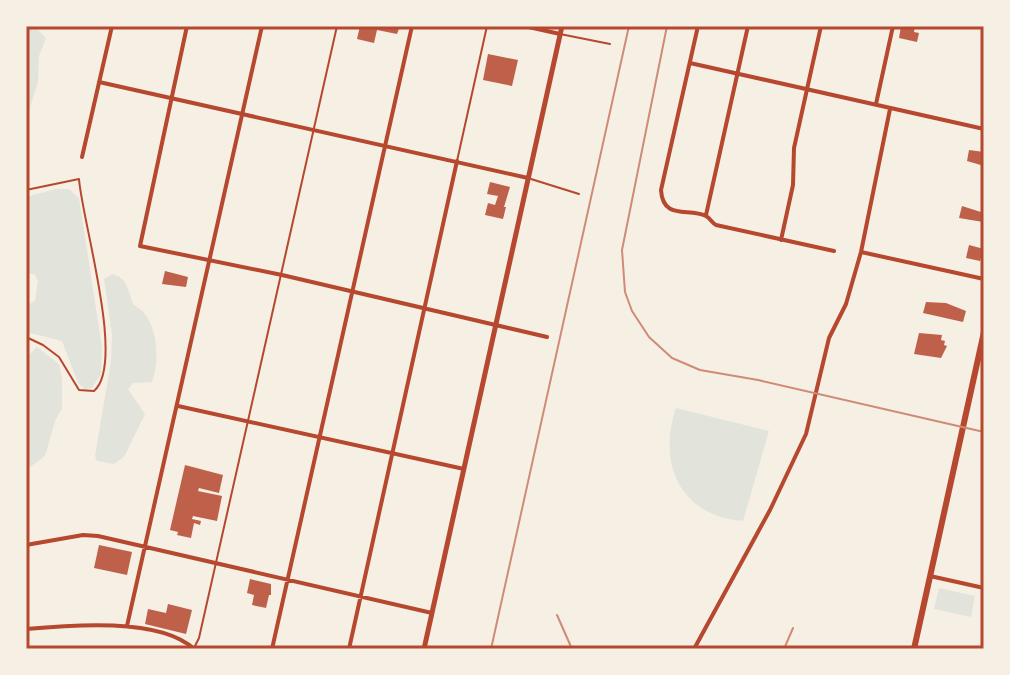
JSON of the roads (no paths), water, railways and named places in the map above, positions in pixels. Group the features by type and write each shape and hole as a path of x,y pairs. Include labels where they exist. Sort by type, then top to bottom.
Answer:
{"main road":[{"path":"424,649 562,26"},
{"path":"914,649 984,332"}],"street":[{"path":"82,157 112,26"},
{"path":"187,26 140,246 282,275 547,337"},
{"path":"127,626 262,26"},
{"path":"272,649 412,26"},
{"path":"524,26 560,34"},
{"path":"698,26 661,190 664,202 673,210 706,216 716,225 834,251"},
{"path":"706,216 748,26"},
{"path":"781,240 793,185 794,148 821,26"},
{"path":"876,104 893,26"},
{"path":"690,63 984,129"},
{"path":"99,82 528,178"},
{"path":"694,649 797,457 816,399 829,338 846,304 861,252 890,109"},
{"path":"349,649 457,161"},
{"path":"861,252 984,279"},
{"path":"178,406 464,469"},
{"path":"26,545 88,535 432,613"},
{"path":"930,576 984,588"},
{"path":"26,629 77,624 127,626 167,636 194,648"}],"lane":[{"path":"194,648 217,562 337,26"},
{"path":"457,161 487,26"},
{"path":"560,34 610,44"},
{"path":"528,178 579,194"},
{"path":"26,190 79,179 107,341 102,383 94,391 79,390 55,353 26,337"}],"railway":[{"path":"491,649 629,26"},
{"path":"667,26 622,250 625,292 632,311 649,337 672,358 700,370 758,380 984,432"},
{"path":"557,615 572,649"},
{"path":"784,649 793,628"}]}
